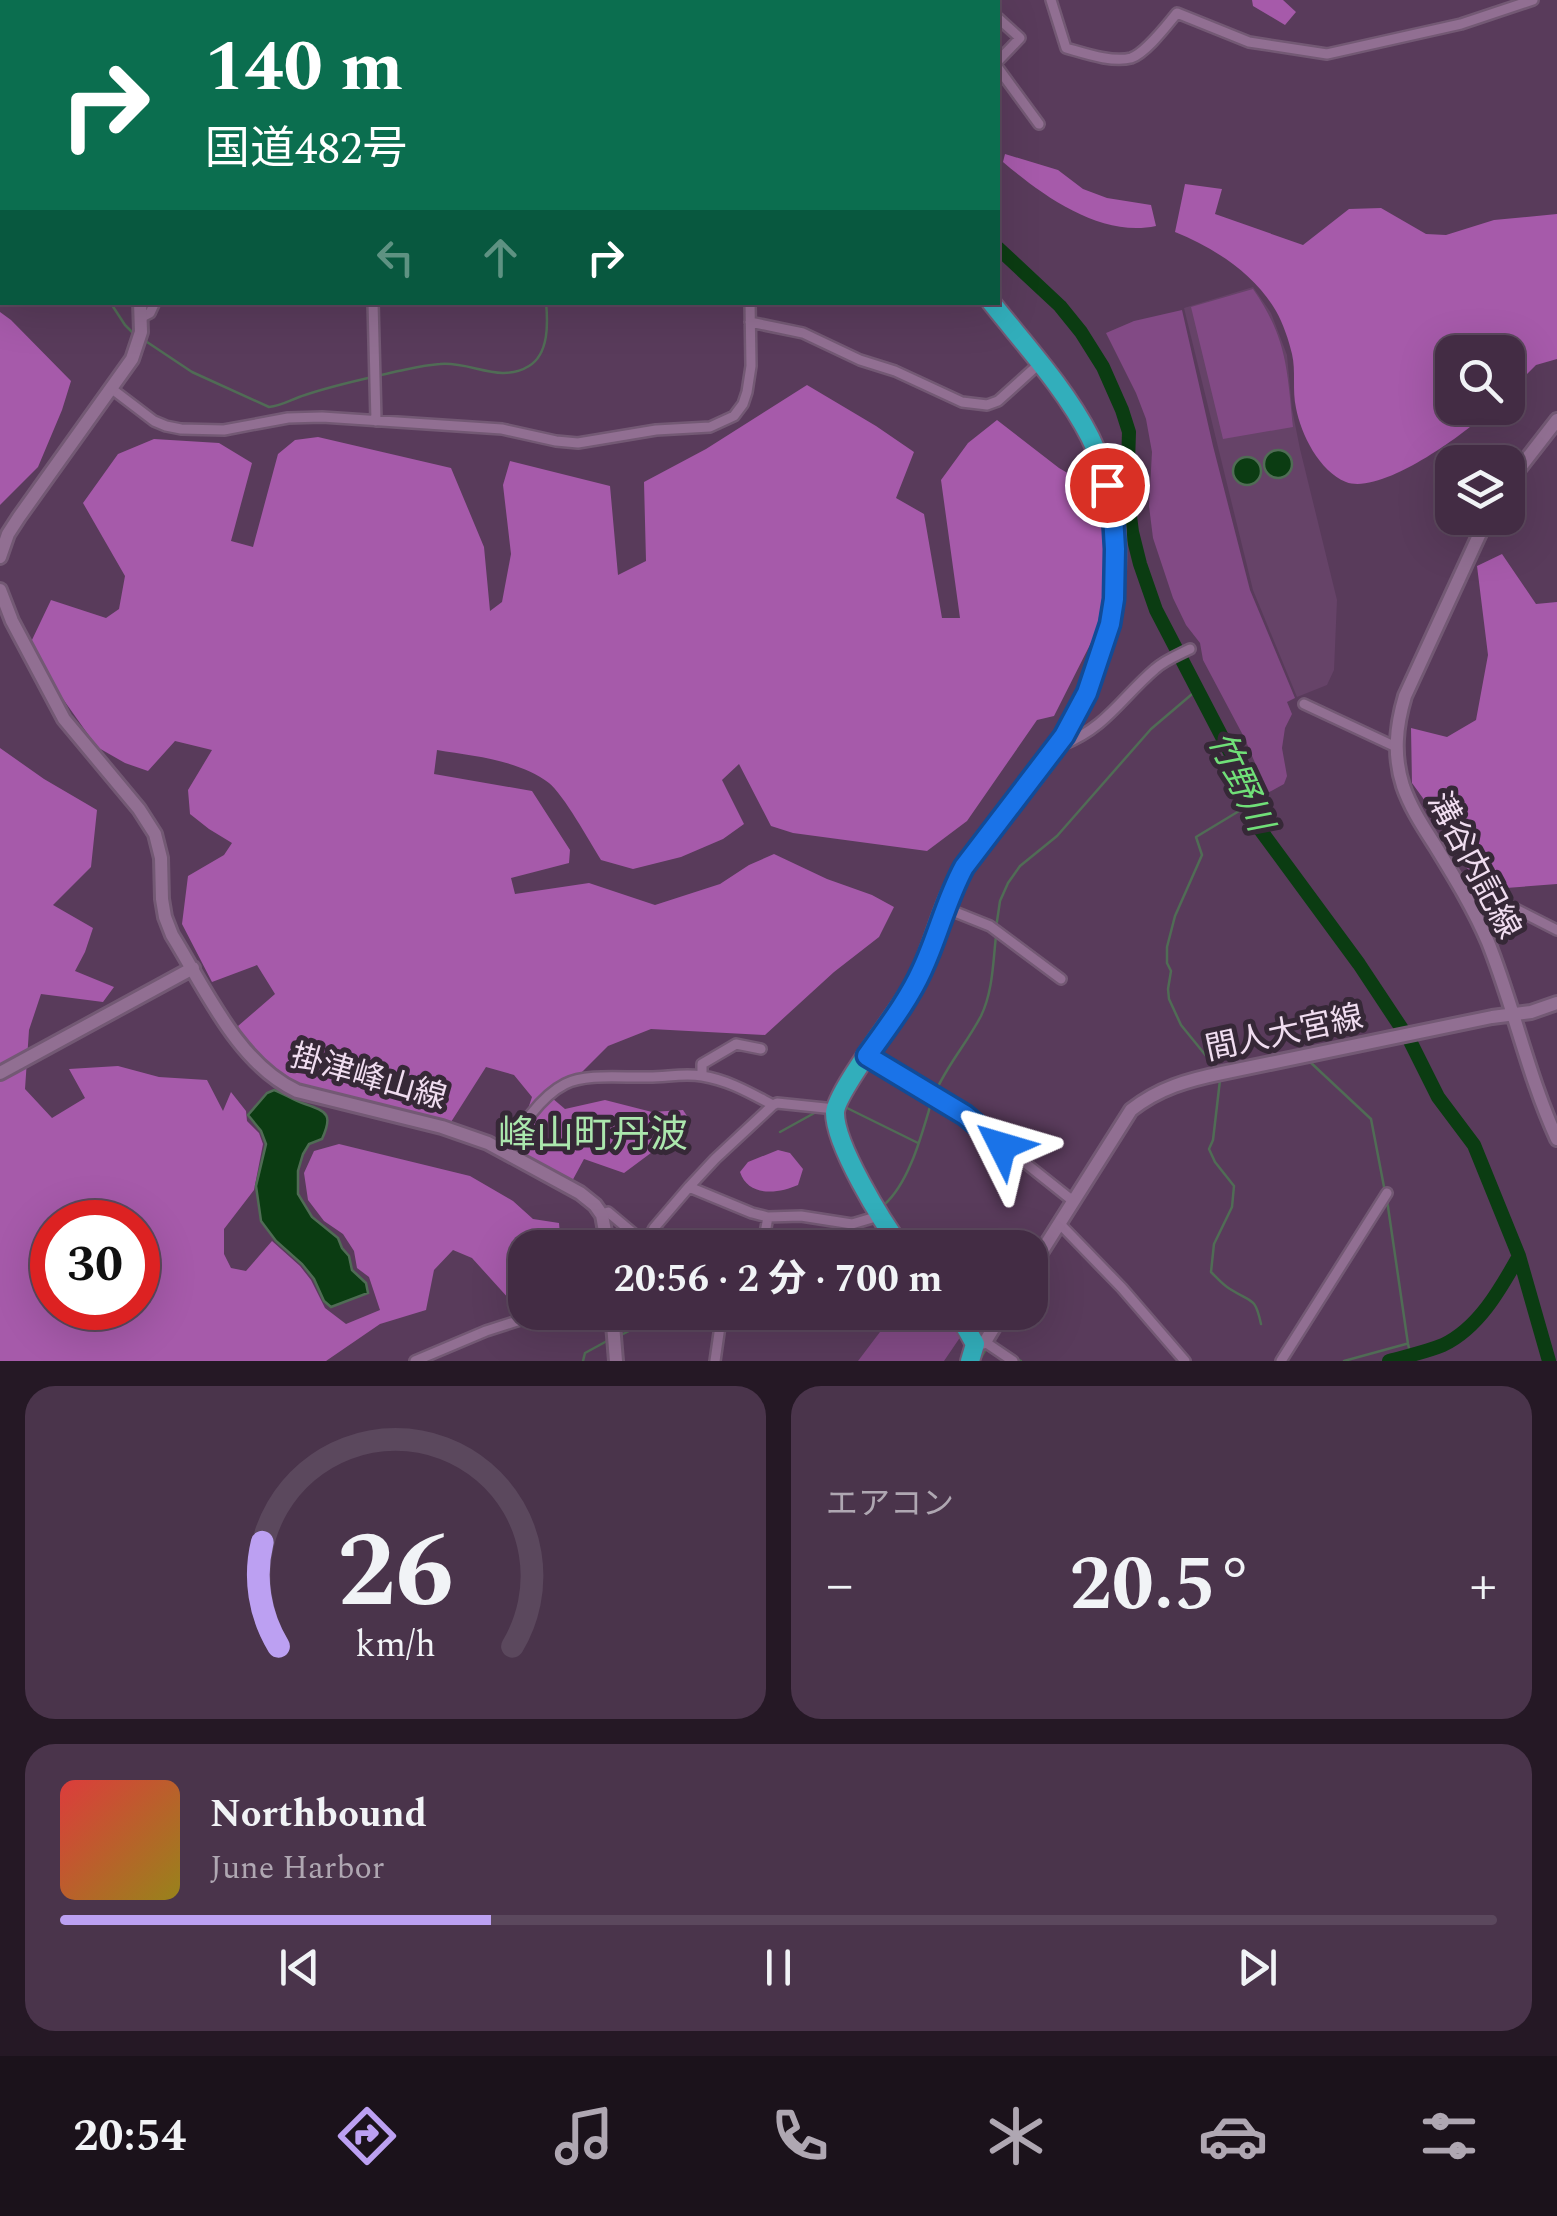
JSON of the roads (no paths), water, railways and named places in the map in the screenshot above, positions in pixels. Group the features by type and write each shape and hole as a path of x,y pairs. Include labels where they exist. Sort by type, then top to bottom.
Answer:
{"highway":[{"path":"890,1230 847,1152 834,1109 922,970 964,867 1056,747 1087,693 1110,624 1116,578 1113,515 1096,450 1076,414 993,305"}],"main road":[{"path":"0,557 18,516 132,359 141,324"},
{"path":"1525,461 1557,420"},
{"name":"溝谷内記線","path":"1479,535 1406,696 1397,724 1396,747 1402,784 1411,806 1464,892 1488,942 1512,1015"},
{"name":"掛津峰山線","path":"0,590 12,621 64,719 155,834 161,858 165,917 172,935 245,1051 260,1068 279,1083 332,1101 466,1134 580,1194 602,1215"},
{"path":"0,1074 193,968"},
{"name":"間人大宮線","path":"1048,1241 1131,1110 1146,1098 1182,1082 1557,1003"},
{"path":"1512,1015 1557,1139"},
{"path":"602,1215 605,1230"},
{"path":"614,1330 616,1361"}],"street":[{"path":"1051,0 1066,48 1118,59 1140,53 1178,12 1180,0"},
{"path":"1178,12 1249,42 1327,54 1461,24 1534,0"},
{"path":"1000,20 1020,38 1000,63"},
{"path":"1000,68 1039,124"},
{"path":"373,305 376,422"},
{"path":"112,389 154,421 181,429 224,430 322,416 502,429 578,443 656,430 710,427 734,416 748,392 750,305"},
{"path":"750,322 803,334 860,360 896,370 962,402 988,405 998,401 1039,364"},
{"path":"1056,747 1090,732 1160,664 1190,648"},
{"path":"1304,704 1396,747"},
{"path":"1464,892 1488,895 1557,930"},
{"path":"945,908 990,926 1061,979"},
{"path":"702,1076 702,1064 736,1044 761,1048"},
{"path":"867,1056 965,1115 1072,1201"},
{"path":"507,1154 526,1121 552,1093 571,1081 702,1076 732,1084 773,1106"},
{"path":"653,1230 716,1158 777,1103 834,1109"},
{"path":"689,1187 768,1217 802,1216 852,1224 880,1216"},
{"path":"1281,1361 1387,1193"},
{"path":"602,1215 608,1212 628,1230"},
{"path":"766,1230 768,1217"},
{"path":"1059,1223 1185,1361"},
{"path":"415,1361 508,1324"},
{"path":"715,1361 719,1330"},
{"path":"976,1349 1013,1361"}],"waterway":[{"name":"竹野川","path":"1000,250 1060,306 1103,367 1129,432 1127,492 1132,532 1156,610 1234,760 1259,828 1359,964 1410,1041 1438,1097 1474,1145 1519,1256 1549,1361"},
{"path":"112,305 133,333"},
{"path":"144,340 192,372 269,407 338,385 428,365 518,371 536,361 544,346 546,305"},
{"path":"996,928 1000,901 1020,866 1057,836 1151,729 1198,689"},
{"path":"1216,1068 1181,1025 1169,999 1171,971 1167,947 1175,916 1202,855 1196,837 1249,805"},
{"path":"935,1093 985,1006 996,936"},
{"path":"1309,1061 1371,1119 1385,1192"},
{"path":"1220,1080 1209,1149 1234,1186 1232,1207 1214,1244 1211,1272 1227,1287 1252,1301 1261,1324"},
{"path":"884,1205 908,1170 932,1100"},
{"path":"845,1107 918,1143"},
{"path":"780,1132 818,1111"},
{"path":"1387,1200 1412,1361"},
{"path":"1389,1361 1456,1338 1488,1306 1519,1256"},
{"path":"619,1336 631,1330"},
{"path":"583,1361 585,1353 607,1341"},
{"path":"1344,1361 1406,1344"},
{"path":"979,1361 986,1349"},
{"path":"1009,1354 1021,1361"}],"district":[{"name":"峰山町丹波","path":"593,1134"}]}
